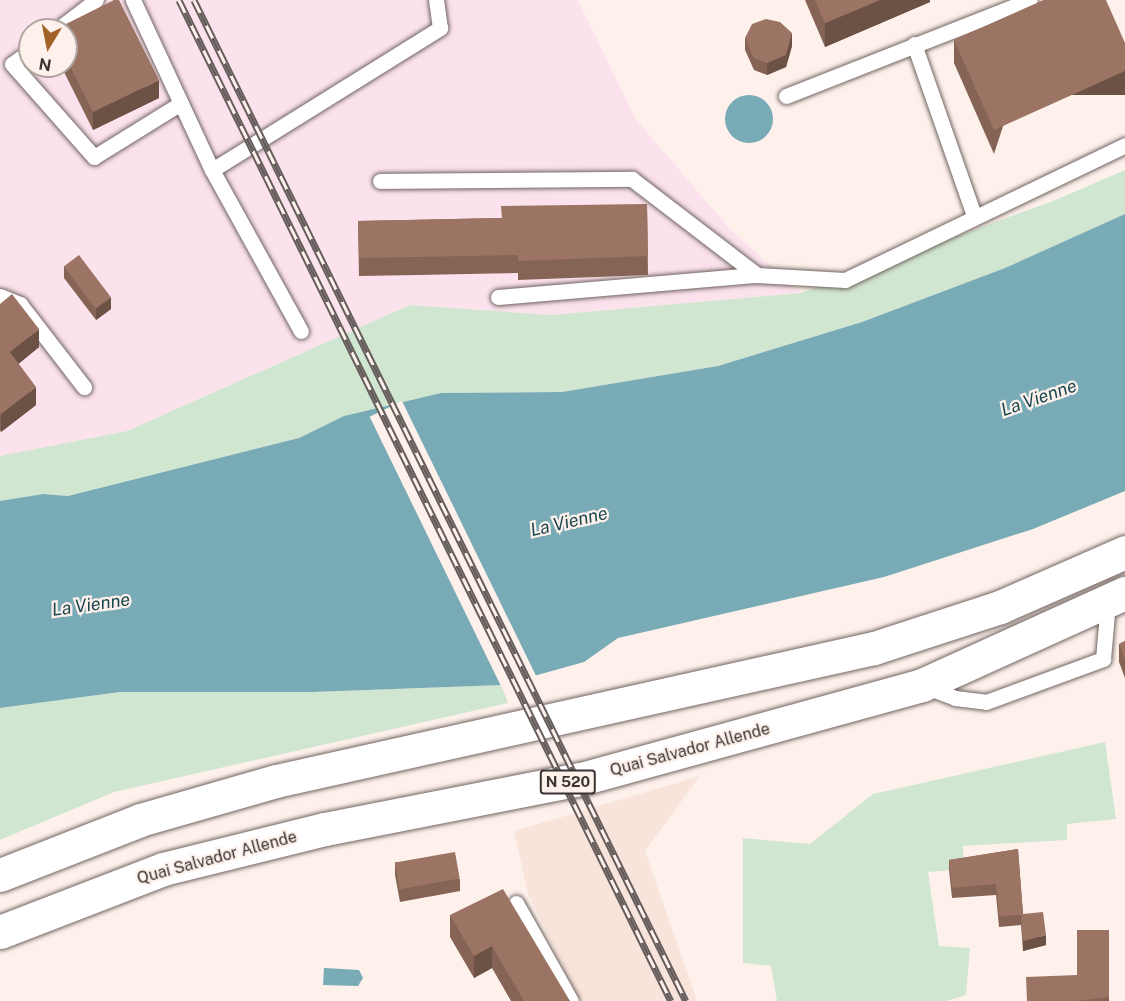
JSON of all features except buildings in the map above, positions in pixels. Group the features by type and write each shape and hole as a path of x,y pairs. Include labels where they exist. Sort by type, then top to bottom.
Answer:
{"main road":[{"path":"0,875 140,820 276,781 874,648 1000,607 1125,552"},
{"name":"Quai Salvador Allende","path":"0,932 163,869 325,829 581,779 922,685 1117,597"}],"lane":[{"path":"73,18 96,0"},
{"path":"133,0 212,170 301,331"},
{"path":"212,170 440,28 436,0"},
{"path":"786,96 1030,0"},
{"path":"914,44 956,173 974,215"},
{"path":"18,60 12,64 18,71"},
{"path":"24,78 94,157 181,103"},
{"path":"498,297 757,275 845,280 974,215 1125,145"},
{"path":"380,181 632,178 757,275"},
{"path":"0,296 20,304 84,387"},
{"path":"922,685 955,698 986,702 1102,659 1117,597"},
{"path":"516,903 571,1001"}],"shaded area":[{"path":"0,0 578,0 635,118 730,229 801,293 551,315 410,305 127,431 0,456"},
{"path":"700,776 645,851 697,1001 579,1001 528,894 514,831"}],"green space":[{"path":"1125,170 1125,214 1005,268 862,322 718,366 562,392 441,393 344,416 299,438 68,496 43,494 0,501 0,456 127,431 410,305 551,315 801,293 1053,201"},
{"path":"502,685 508,703 114,792 0,840 0,708 120,692 312,692"},
{"path":"1105,742 1116,819 1067,824 1067,840 963,846 964,869 928,872 939,946 970,948 966,995 946,1001 777,1001 771,966 743,963 743,838 810,844 873,794"}],"water":[{"path":"744,95 754,95 766,102 773,114 773,124 766,136 754,143 744,143 729,132 725,124 725,114 736,99"},
{"name":"La Vienne","path":"1125,214 1125,491 1033,529 884,577 618,638 584,662 502,685 312,692 120,692 0,708 0,501 43,494 68,496 299,438 344,416 441,393 562,392 718,366 862,322 1005,268"},
{"path":"324,968 359,970 363,978 358,986 323,985"}],"pier":[{"path":"402,401 537,679 505,695 370,417"}],"railway":[{"path":"179,0 671,1001"},
{"path":"194,0 686,1001"}]}
